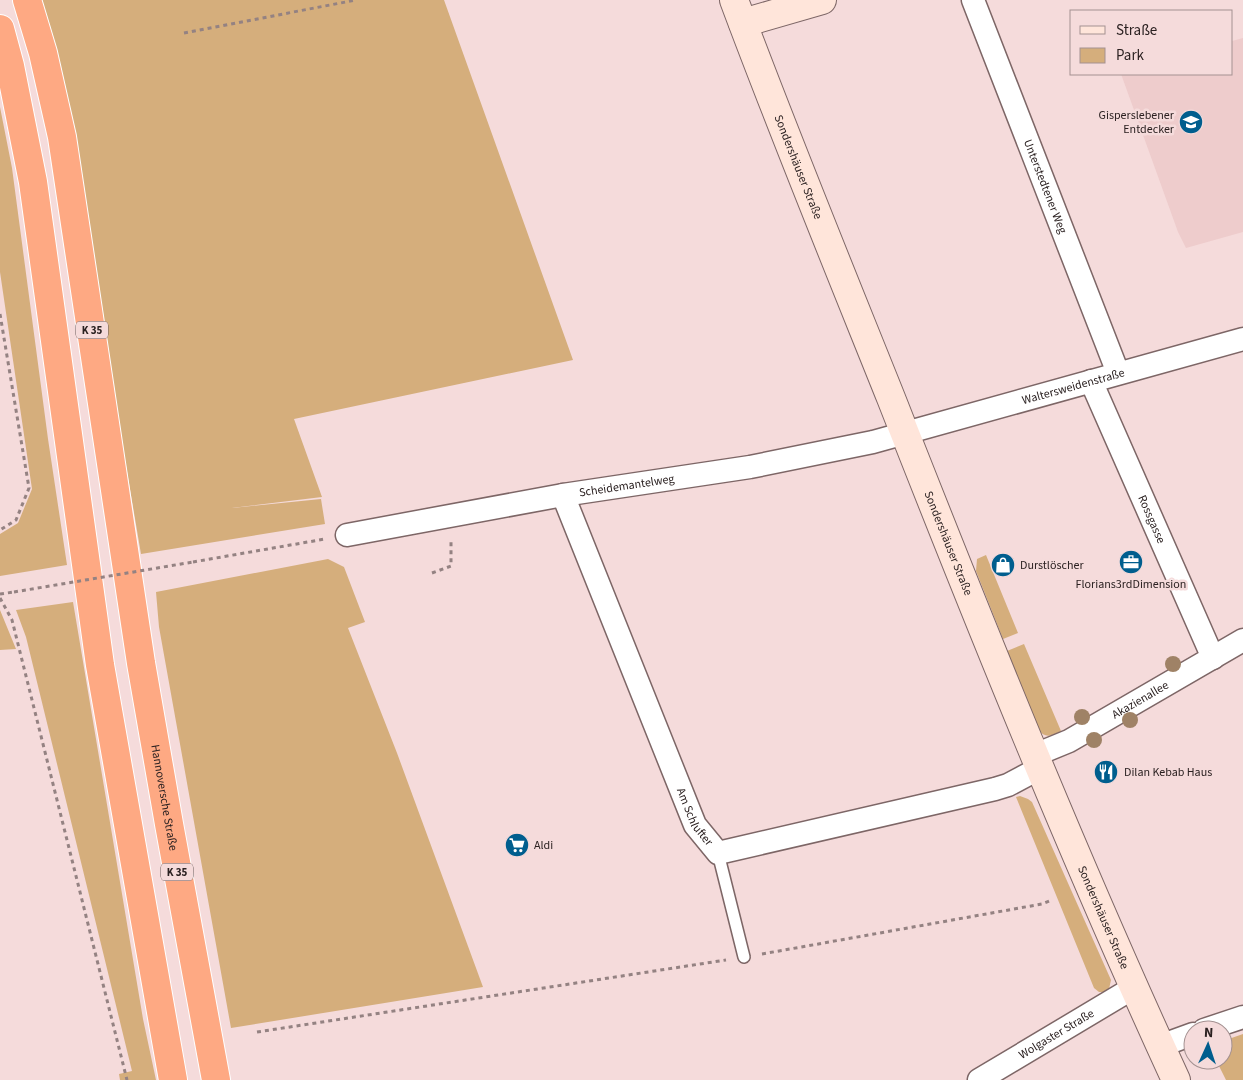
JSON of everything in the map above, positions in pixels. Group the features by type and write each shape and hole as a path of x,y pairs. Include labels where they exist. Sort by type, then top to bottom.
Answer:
{"highway":[{"name":"Hannoversche Straße","path":"27,0 62,137 141,663 216,1080"},
{"path":"0,29 10,66 33,182 100,665 173,1080"}],"street":[{"path":"738,12 822,0"},
{"name":"Unterstedtener Weg","path":"974,0 1118,373"},
{"name":"Sondershäuser Straße","path":"738,12 1037,762 1133,988 1176,1080"},
{"name":"Waltersweidenstraße","path":"905,434 1243,338"},
{"name":"Rossgasse","path":"1091,381 1213,658"},
{"name":"Scheidemantelweg","path":"347,535 450,514 750,467 905,434"},
{"name":"Am Schlufter","path":"563,495 695,825 718,853 995,789 1008,785 1037,762"},
{"name":"Akazienallee","path":"1037,762 1069,741 1243,640"},
{"name":"Wolgaster Straße","path":"979,1080 1133,988"},
{"path":"1160,1046 1183,1038"}],"lane":[{"path":"718,853 744,957"}],"path":[{"path":"184,33 356,0"},
{"path":"0,314 28,488 16,520 0,530"},
{"path":"432,573 451,566 450,514"},
{"path":"127,1080 12,620 0,596 14,592 347,535"},
{"path":"258,1032 744,957 1042,904 1052,900"}],"shaded area":[{"name":"Gisperslebener Entdecker","path":"1243,38 1243,232 1186,248 1178,232 1121,75 1233,75 1233,41"}],"green space":[{"path":"40,0 444,0 573,360 294,419 322,497 232,508 321,499 325,524 141,554 64,101"},
{"path":"0,107 12,168 48,439 67,565 0,576 0,534 18,523 32,489 0,272"},
{"path":"986,555 1018,633 1003,639 976,571 977,559"},
{"path":"328,559 344,567 365,622 348,628 397,753 483,987 231,1028 159,627 156,592"},
{"path":"73,602 143,1019 156,1080 120,1080 119,1074 132,1071 26,637 16,610"},
{"path":"0,610 16,649 0,650"},
{"path":"1024,644 1061,731 1052,735 1043,734 1038,729 1007,651"},
{"path":"1020,796 1032,802 1111,980 1107,992 1099,992 1094,988 1016,797"},
{"path":"1243,1034 1243,1080 1226,1080 1221,1070 1233,1070 1233,1038"}],"place":[{"name":"Gisperslebener Entdecker","path":"1191,122"},
{"name":"Florians3rdDimension","path":"1131,562"},
{"name":"Durstlöscher","path":"1003,565"},
{"name":"Dilan Kebab Haus","path":"1106,772"},
{"name":"Aldi","path":"517,845"}]}
